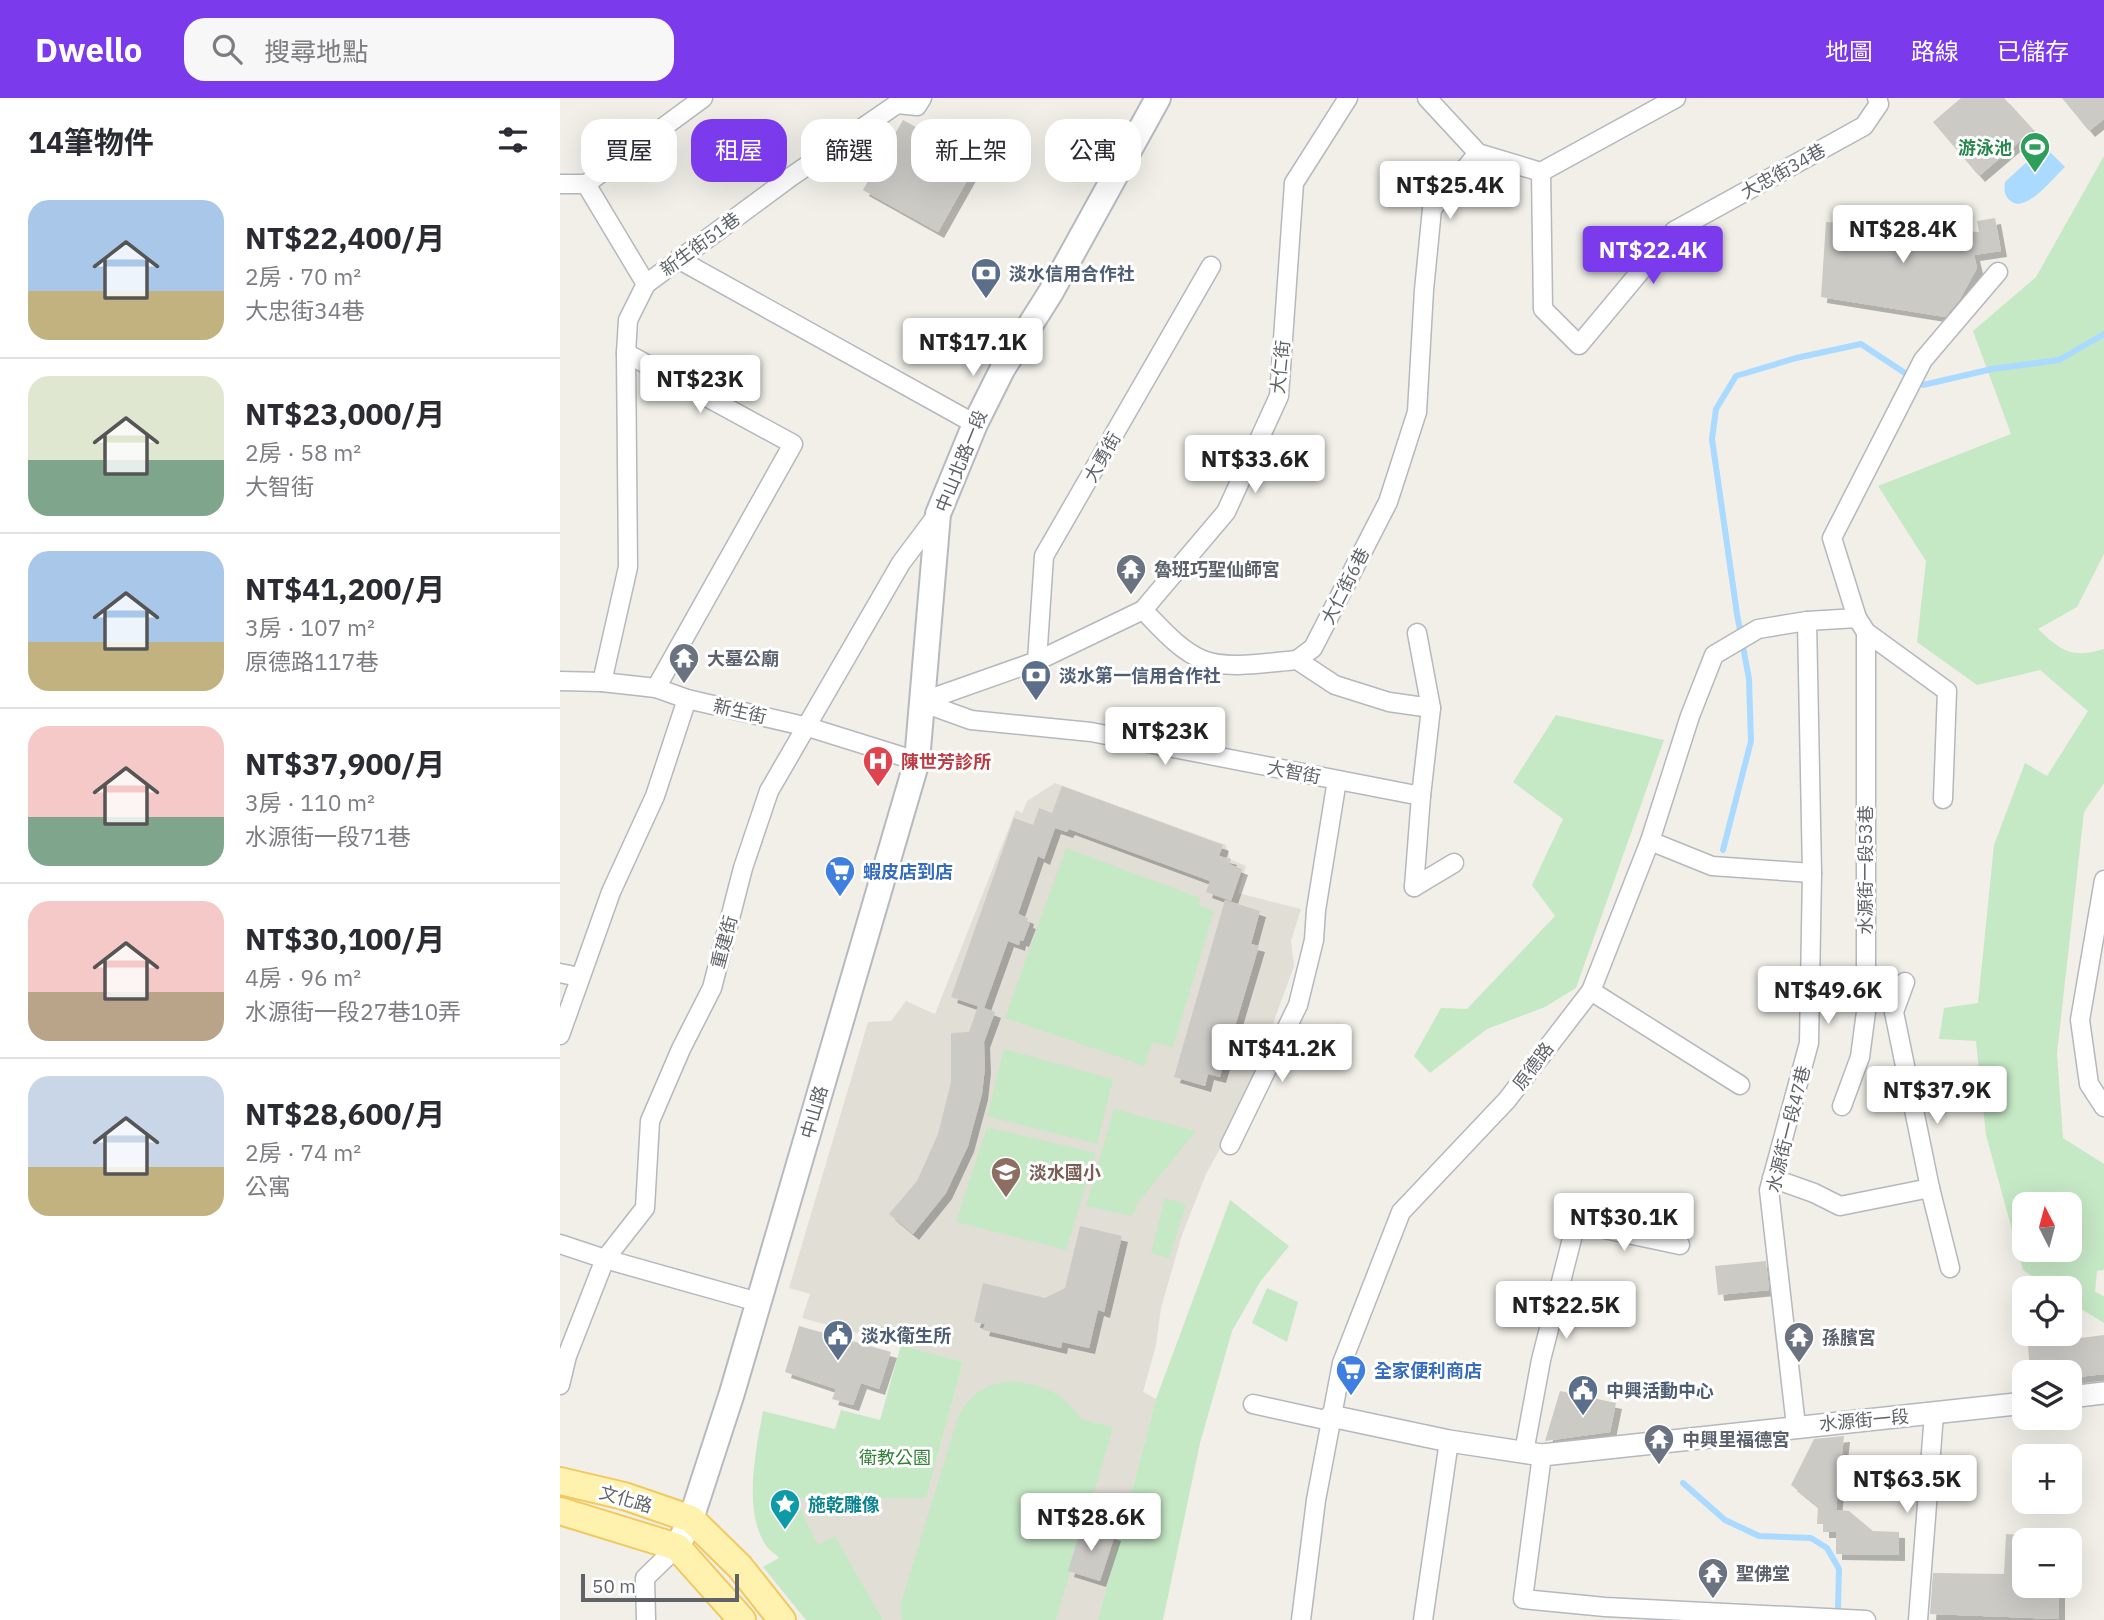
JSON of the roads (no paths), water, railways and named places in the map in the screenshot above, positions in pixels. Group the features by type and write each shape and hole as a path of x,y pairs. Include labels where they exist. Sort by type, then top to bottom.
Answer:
{"main road":[{"name":"中山北路一段","path":"922,702 938,514 975,424 1003,368 1051,292 1158,98"},
{"name":"中山路","path":"677,1547 691,1519 758,1302 917,761 922,702"},
{"name":"文化路","path":"560,1481 624,1496 691,1519"},
{"name":"文化路","path":"560,1511 677,1547"},
{"path":"691,1519 740,1567 782,1620"},
{"path":"677,1547 742,1620"}],"street":[{"path":"560,184 586,184 703,98"},
{"name":"大仁街","path":"922,702 1037,661 1143,610 1226,512 1279,396 1294,183 1348,98"},
{"path":"1427,98 1478,153 1541,172 1676,98"},
{"name":"大忠街34巷","path":"1541,172 1543,309 1579,345 1674,231 1864,126 1879,104 1877,98"},
{"name":"新生街51巷","path":"601,682 628,567 628,320 646,284 891,101 919,102"},
{"name":"大仁街6巷","path":"1297,660 1313,649 1388,502 1417,412 1432,209 1478,153"},
{"path":"586,184 646,284"},
{"path":"678,259 975,424"},
{"name":"大勇街","path":"1037,661 1044,556 1211,266"},
{"name":"水源街一段53巷","path":"1842,1106 1860,1057 1866,1012 1861,625 1832,538 1923,360 1998,272"},
{"path":"626,353 793,444 656,688"},
{"name":"重建街","path":"560,1385 567,1356 604,1259 645,1208 650,1121 681,1049 712,988 743,868 769,791 901,563 938,514"},
{"path":"1143,610 1178,645 1204,661 1232,664 1297,660 1335,685 1389,702 1431,708"},
{"name":"原德路","path":"1301,1620 1316,1500 1342,1363 1401,1212 1507,1100 1591,991 1650,841 1690,716 1714,655 1758,628 1807,621 1861,625"},
{"name":"水源街一段47巷","path":"1796,1426 1769,1190 1809,1043 1812,873 1807,621"},
{"path":"1861,625 1947,691 1943,799"},
{"path":"1418,633 1431,708 1414,887 1454,863"},
{"name":"新生街","path":"560,681 656,688 687,699 808,727 917,761"},
{"path":"560,1035 611,892 655,796 687,699"},
{"name":"大智街","path":"922,702 971,720 1091,732 1421,796"},
{"path":"1230,1145 1298,1005 1314,940 1316,910 1337,780"},
{"path":"1650,841 1712,866 1812,873"},
{"path":"2104,880 2080,1020 2089,1084 2104,1107"},
{"path":"560,973 579,977"},
{"path":"1905,982 1894,1012 1930,1188 1950,1268"},
{"path":"1591,991 1740,1085"},
{"path":"1866,1012 1894,1012"},
{"path":"1772,1178 1814,1193 1840,1206 1930,1188"},
{"path":"1680,1245 1576,1223 1541,1360 1522,1599 1571,1612 1866,1620"},
{"path":"560,1244 758,1302"},
{"path":"2082,1396 2104,1393"},
{"path":"1252,1404 1331,1418"},
{"name":"水源街一段","path":"1331,1418 1533,1454 2012,1405"},
{"path":"1918,1620 1934,1414"},
{"path":"1423,1620 1450,1441"},
{"path":"646,1620 645,1578 677,1547"}],"water":[{"name":"游泳池","path":"2044,146 2065,167 2032,198 2018,204 2012,202 2005,193 2005,182"}],"waterway":[{"path":"1723,850 1751,741 1749,679 1712,439 1716,409 1736,376 1796,358 1861,344 1923,385 1992,369 2059,360 2104,334"},
{"path":"1683,1483 1725,1520 1759,1536 1811,1538 1827,1548 1839,1569 1838,1608"}],"place":[{"name":"游泳池","path":"2035,174"},
{"name":"淡水信用合作社","path":"986,300"},
{"name":"魯班巧聖仙師宮","path":"1131,596"},
{"name":"大墓公廟","path":"684,685"},
{"name":"淡水第一信用合作社","path":"1036,702"},
{"name":"陳世芳診所","path":"878,788"},
{"name":"蝦皮店到店","path":"840,898"},
{"name":"淡水國小","path":"1006,1199"},
{"name":"淡水衛生所","path":"838,1362"},
{"name":"孫臏宮","path":"1799,1364"},
{"name":"全家便利商店","path":"1351,1397"},
{"name":"中興活動中心","path":"1583,1417"},
{"name":"中興里福德宮","path":"1659,1466"},
{"name":"施乾雕像","path":"785,1531"},
{"name":"聖佛堂","path":"1713,1600"}],"park label":[{"name":"衛教公園","path":"895,1457"}]}
